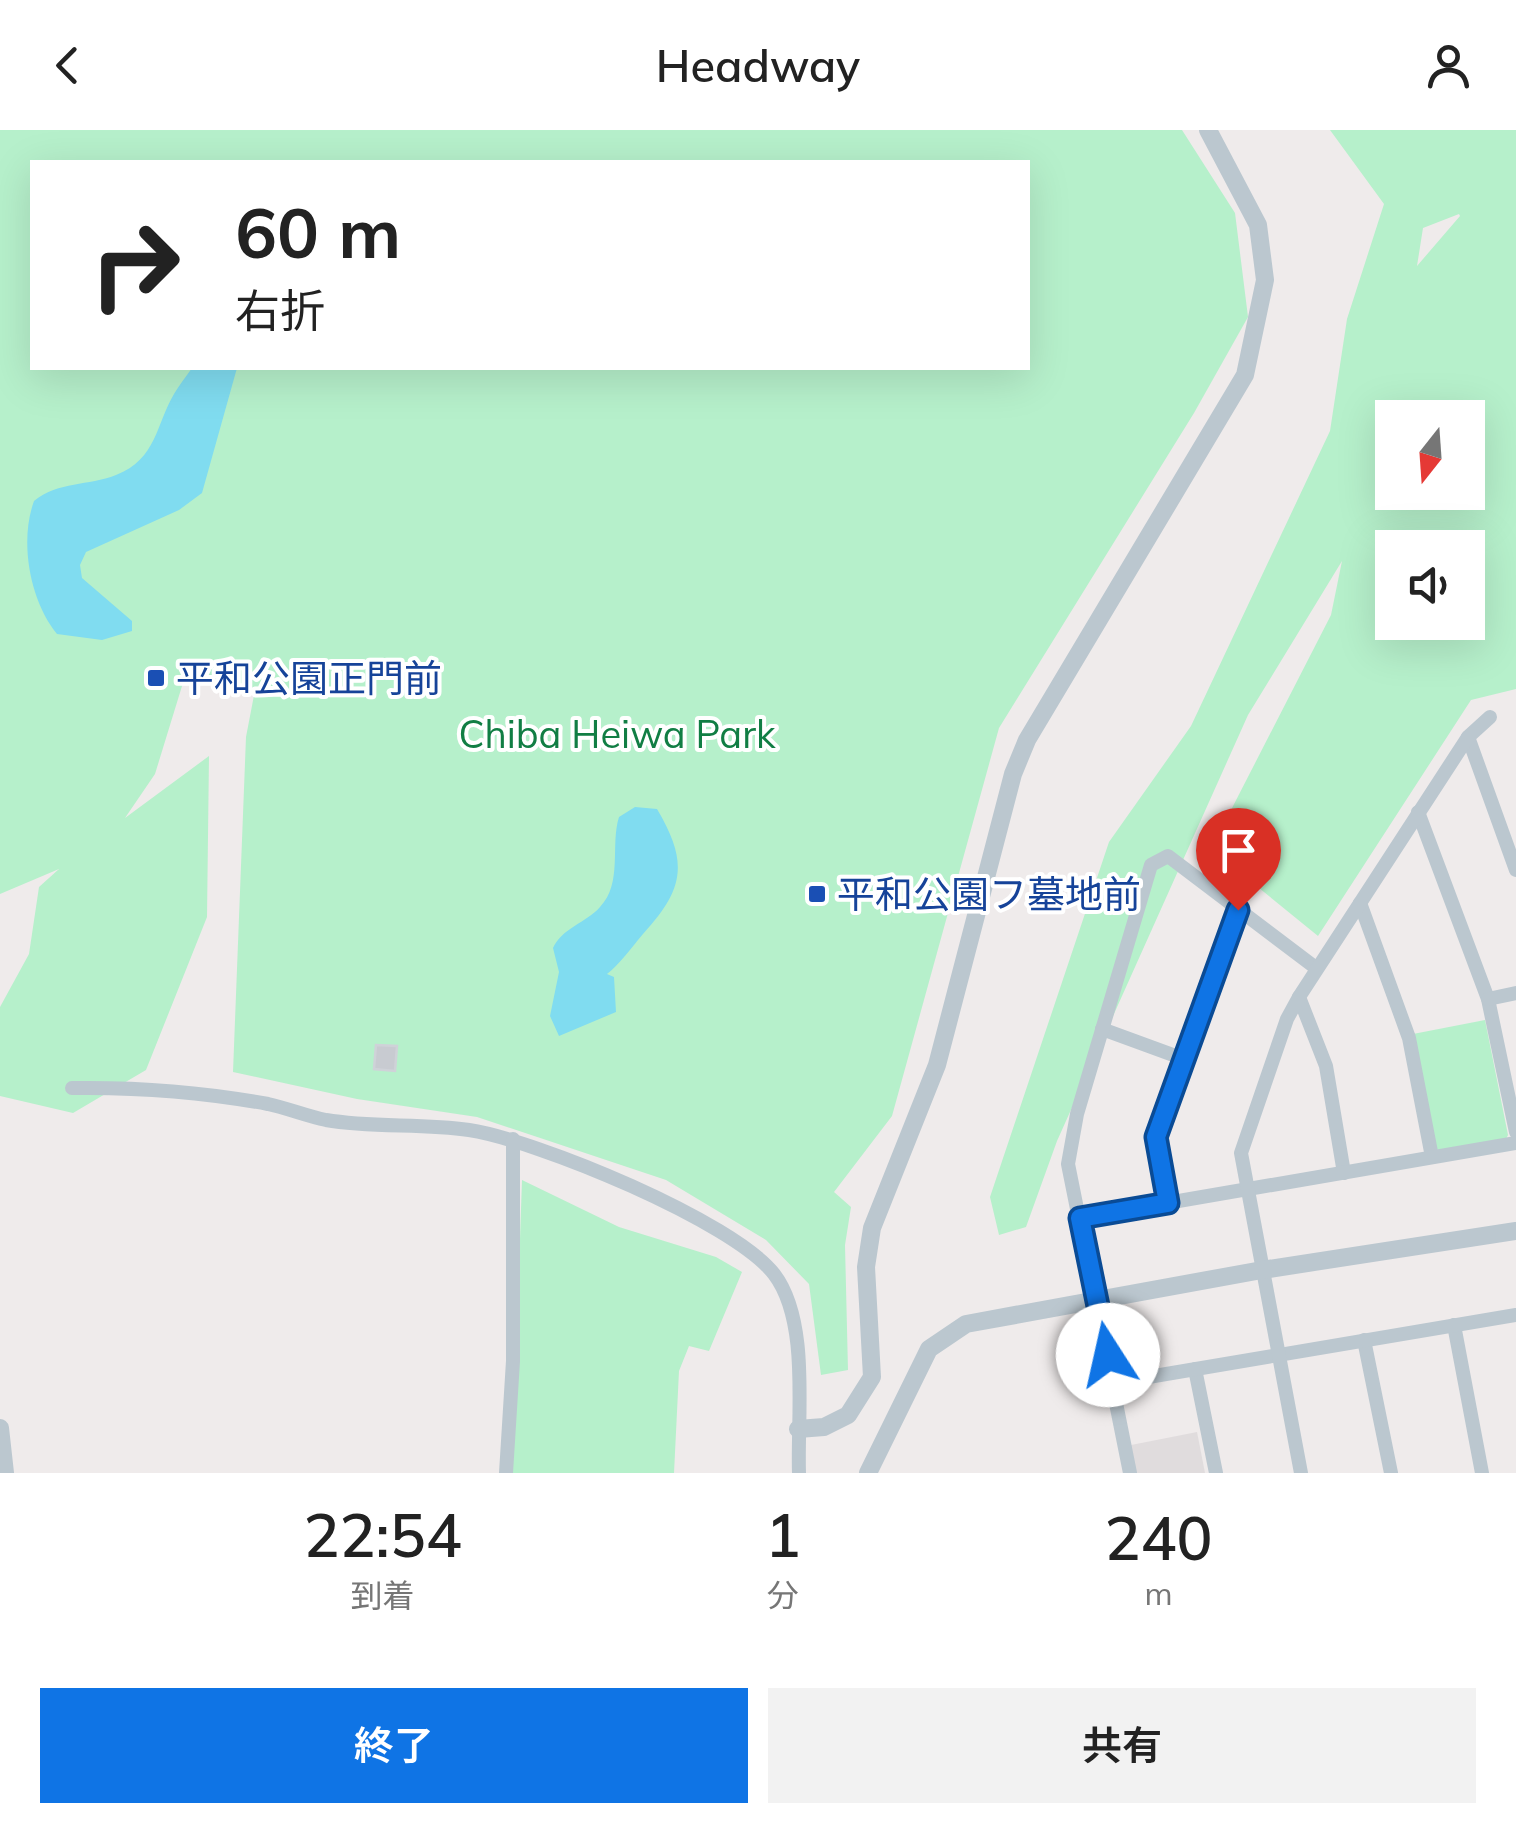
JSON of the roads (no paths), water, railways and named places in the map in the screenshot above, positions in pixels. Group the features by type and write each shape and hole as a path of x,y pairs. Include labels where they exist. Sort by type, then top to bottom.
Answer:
{"street":[{"path":"798,1429 824,1426 848,1415 872,1377 866,1267 872,1228 938,1065 1013,774 1027,740 1246,375 1265,280 1258,224 1208,130"},
{"path":"1301,1473 1241,1153 1287,1019 1299,997 1468,737 1490,717"},
{"path":"1468,737 1516,870"},
{"path":"1418,812 1510,1066 1516,1132"},
{"path":"1130,1473 1068,1164 1077,1114 1156,859 1168,856 1316,968"},
{"path":"1360,903 1409,1038 1432,1158"},
{"path":"1168,1203 1156,1137 1238,910"},
{"path":"1488,998 1516,993"},
{"path":"1299,997 1326,1066 1344,1172"},
{"path":"1102,1029 1184,1058"},
{"path":"72,1088 199,1093 272,1104 328,1120 411,1123 513,1139 701,1220 748,1250 774,1274 797,1331 799,1473"},
{"path":"506,1473 514,1361 513,1139"},
{"path":"1080,1218 1516,1143"},
{"path":"868,1473 916,1369 946,1334 966,1324 1262,1270 1516,1231"},
{"path":"1112,1383 1516,1315"},
{"path":"1454,1325 1482,1473"},
{"path":"1364,1340 1391,1473"},
{"path":"1196,1369 1216,1473"},
{"path":"0,1428 5,1473"}],"water":[{"path":"191,370 236,370 202,493 179,510 86,552 80,565 82,578 132,621 132,631 102,640 57,634 40,605 30,571 27,534 34,501 53,490 130,468 154,440 174,394"},
{"path":"635,807 657,809 667,828 677,860 674,889 657,918 607,974 614,977 616,1012 559,1036 550,1016 559,972 553,948 562,935 594,913 607,897 614,875 619,817"}],"place":[{"name":"平和公園正門前","path":"156,678"},
{"name":"平和公園フ墓地前","path":"817,894"}],"park label":[{"name":"Chiba Heiwa Park","path":"617,734"}]}
